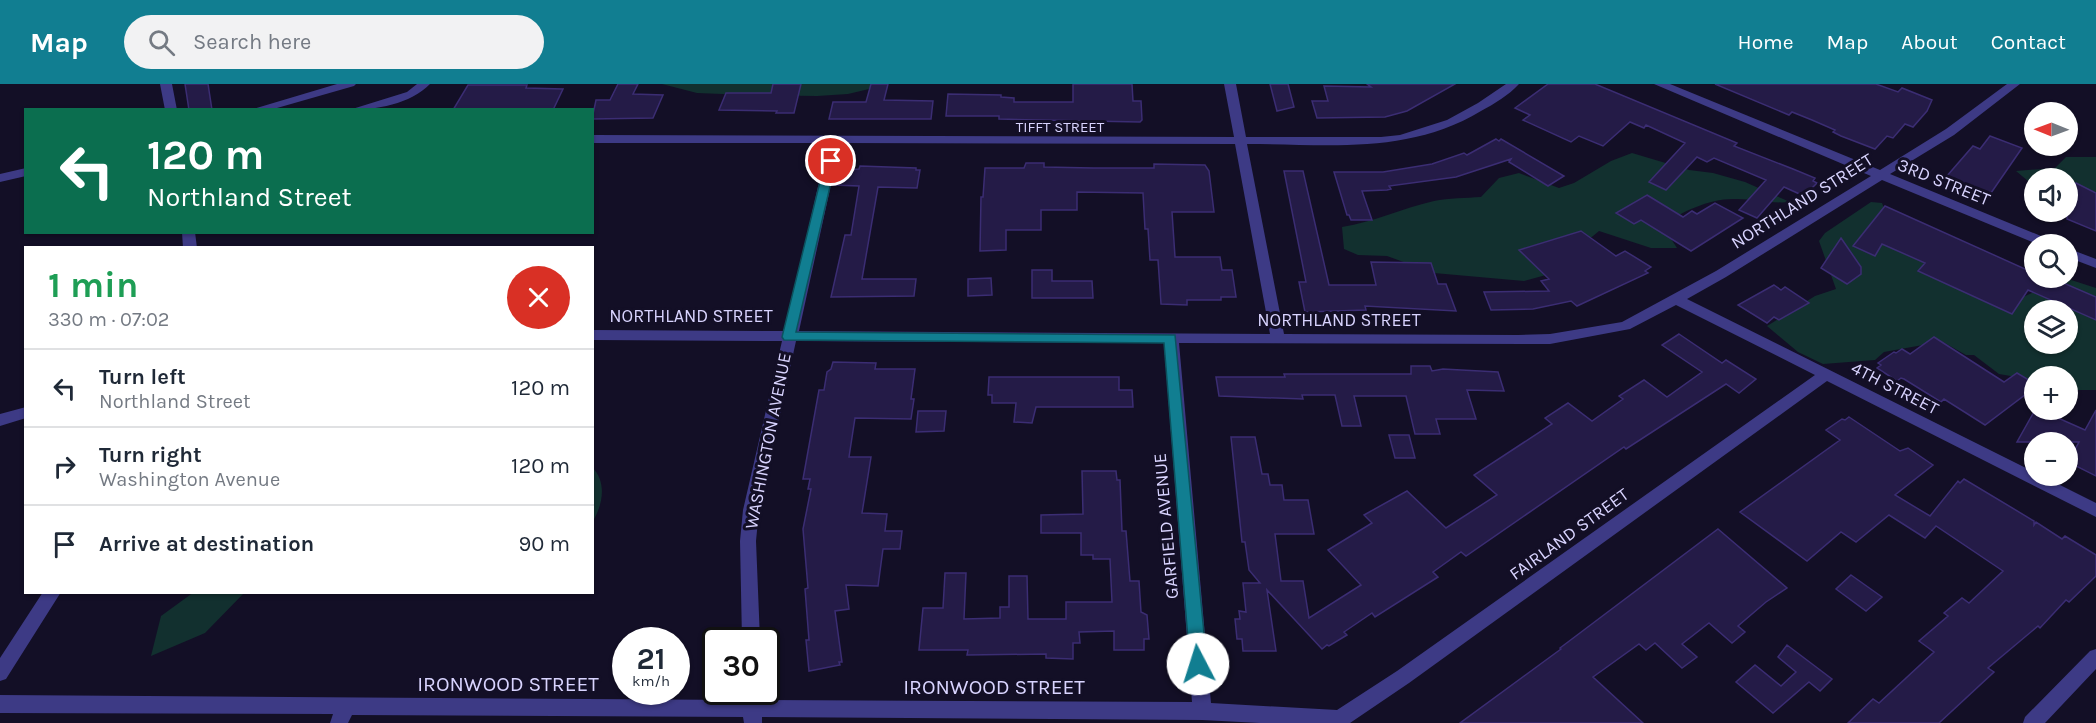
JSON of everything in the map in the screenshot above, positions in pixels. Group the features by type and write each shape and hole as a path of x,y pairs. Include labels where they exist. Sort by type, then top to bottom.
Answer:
{"street":[{"path":"166,84 171,108"},
{"path":"279,107 350,84"},
{"path":"361,108 411,94 424,84"},
{"path":"1230,84 1278,340"},
{"name":"TIFFT STREET","path":"594,139 1354,143 1407,138 1432,132 1461,120 1513,84"},
{"name":"3RD STREET","path":"1660,84 2025,234"},
{"name":"NORTHLAND STREET","path":"594,335 1278,340 1550,339 1625,326 1720,274 1881,175 1950,132 2014,84"},
{"name":"WASHINGTON AVENUE","path":"751,627 748,541 751,510 835,140"},
{"path":"0,178 24,172"},
{"path":"2078,257 2096,264"},
{"name":"4TH STREET","path":"1676,299 2096,510"},
{"name":"GARFIELD AVENUE","path":"1171,338 1202,711"},
{"name":"FAIRLAND STREET","path":"1337,721 1403,678 1826,375"},
{"path":"0,420 24,413"},
{"path":"0,673 52,594"},
{"path":"2032,723 2096,657"},
{"name":"IRONWOOD STREET","path":"0,704 342,715 465,705 1202,711 1337,721"}],"green space":[{"path":"662,84 872,84 869,89 848,94 817,96 697,93"},
{"path":"1632,153 1689,170 1713,173 1745,182 1790,202 1733,199 1714,201 1696,207 1662,225 1677,248 1651,248 1599,231 1546,275 1524,281 1434,273 1387,256 1358,255 1344,249 1342,227 1434,201 1481,197 1499,178 1519,173 1559,188 1574,183 1611,161"},
{"path":"2066,157 2096,157 2096,196 2078,195 2078,168 2055,168"},
{"path":"2024,170 2024,178 2016,171"},
{"path":"1871,202 1882,203 1893,232 2021,298 2043,288 2078,288 2078,282 2096,288 2096,390 2078,390 2078,366 2024,366 2024,378 1999,374 1974,355 1966,355 1934,337 1923,345 1884,352 1875,360 1823,364 1798,352 1767,326 1815,296 1836,289 1819,241 1825,233"},
{"path":"594,469 602,486 599,508 594,519"},
{"path":"191,594 243,594 205,633 151,656 161,616"}],"building":[{"path":"185,84 208,84 212,108 189,108"},
{"path":"618,84 638,84 633,94 663,95 653,118 594,119 596,100 610,100"},
{"path":"773,84 801,84 794,113 719,110 726,93 771,93"},
{"path":"871,84 888,84 884,100 933,101 931,119 829,119 833,102 866,102"},
{"path":"1073,84 1132,84 1133,101 1141,101 1142,120 1140,122 1036,120 999,119 999,116 946,116 948,94 1001,95 1001,97 1014,98 1014,102 1073,102"},
{"path":"1270,84 1288,84 1294,107 1277,111"},
{"path":"1367,84 1455,84 1407,111 1385,117 1317,118 1312,101 1328,101 1324,86 1371,87"},
{"path":"1548,84 1595,84 1737,143 1734,146 1815,178 1813,181 1817,183 1804,196 1784,187 1757,218 1739,210 1766,180 1714,158 1707,162 1697,157 1666,190 1649,182 1685,143 1646,125 1644,128 1630,122 1603,146 1579,136 1571,142 1523,120 1530,115 1515,108"},
{"path":"1715,84 1876,84 1898,92 1902,88 1932,100 1927,111 1913,127 1905,124 1893,138 1887,136 1875,149 1841,136 1833,132 1835,130 1812,120 1792,112 1789,115"},
{"path":"468,85 527,85 526,88 563,89 554,108 454,108"},
{"path":"1990,136 2022,148 1991,193 1989,192 1984,199 1978,196 1976,199 1940,184 1973,146 1980,149"},
{"path":"1496,139 1499,141 1501,139 1564,176 1548,186 1509,162 1511,159 1456,177 1389,186 1391,189 1387,190 1362,191 1372,220 1351,220 1347,215 1334,172 1383,172 1432,164 1464,153 1467,155"},
{"path":"1026,163 1044,163 1044,167 1093,168 1154,168 1154,164 1205,165 1209,171 1214,212 1172,212 1175,257 1220,257 1222,270 1232,270 1236,297 1221,297 1221,300 1187,300 1187,305 1161,304 1158,260 1150,260 1143,193 1077,192 1077,210 1041,210 1041,230 1006,230 1006,250 980,251 981,197 983,197 985,168 1024,168"},
{"path":"860,166 920,170 917,188 878,187 862,279 916,279 914,296 831,297 845,235 851,235 859,186 833,185 836,171 859,169"},
{"path":"1284,171 1303,171 1329,285 1376,285 1371,262 1431,263 1438,284 1446,284 1456,311 1365,306 1366,310 1305,312 1299,282 1306,282"},
{"path":"2078,184 2096,193 2096,231 2074,222 2078,222"},
{"path":"1647,195 1683,217 1692,211 1697,214 1715,203 1743,218 1691,251 1641,220 1634,224 1616,213"},
{"path":"1885,206 2024,269 2024,288 2075,288 2096,297 2096,320 2078,312 2078,300 2051,300 2028,290 2012,314 1918,271 1925,263 1882,244 1875,256 1853,246"},
{"path":"1581,231 1616,256 1625,251 1651,267 1645,271 1648,273 1577,306 1571,301 1533,309 1491,310 1484,292 1549,291 1541,281 1549,279 1519,250"},
{"path":"1841,238 1861,267 1861,274 1847,284 1821,268"},
{"path":"1032,270 1052,270 1052,281 1092,281 1093,298 1032,298"},
{"path":"991,278 992,295 968,296 968,279"},
{"path":"1774,285 1781,290 1785,287 1809,303 1779,320 1774,317 1767,323 1738,305"},
{"path":"1679,334 1722,363 1726,360 1756,379 1739,393 1726,384 1626,449 1624,447 1466,556 1461,552 1433,572 1438,577 1375,617 1372,613 1344,632 1347,635 1329,646 1322,649 1267,590 1276,651 1243,651 1242,639 1237,639 1235,619 1240,619 1239,611 1246,612 1243,583 1260,583 1249,570 1245,542 1242,542 1231,437 1255,437 1262,474 1268,474 1270,485 1282,485 1284,500 1308,500 1314,534 1275,534 1281,581 1303,581 1309,618 1361,585 1328,550 1372,523 1364,515 1407,491 1446,528 1497,495 1474,475 1552,424 1545,418 1568,403 1592,421 1623,399 1619,396 1644,380 1667,397 1702,372 1662,345"},
{"path":"1934,337 2004,382 2017,373 2024,377 2024,396 1985,425 1944,399 1941,402 1904,379 1897,381 1877,368 1881,365 1878,363 1894,352 1902,349 1910,354"},
{"path":"833,362 876,363 875,369 915,369 911,399 914,399 911,419 855,418 849,457 871,457 862,513 887,514 885,531 902,531 900,549 883,549 878,586 846,585 849,609 835,611 842,662 839,662 840,665 809,671 805,589 808,588 803,529 811,489 808,489 810,479 803,479 819,390 824,390 827,372 831,369"},
{"path":"1411,366 1430,366 1432,371 1443,369 1498,372 1504,391 1467,390 1476,419 1436,419 1440,434 1415,434 1406,396 1354,396 1361,426 1342,426 1335,395 1302,395 1303,399 1219,396 1216,377 1285,377 1284,374 1411,374"},
{"path":"989,377 1119,377 1119,390 1132,390 1133,407 1036,407 1032,423 1014,422 1016,403 992,403 992,395 988,395"},
{"path":"2096,410 2096,476 2078,467 2078,432 2024,432 2024,442 2017,442 2029,420 2062,420 2085,430"},
{"path":"918,411 946,411 944,431 916,432"},
{"path":"1849,417 1900,451 1908,448 1933,465 1895,495 1930,516 1958,481 1960,483 1964,479 2034,521 2034,525 2036,522 2062,539 2065,536 2096,555 2096,576 2069,602 2066,600 2040,628 2038,626 1988,668 1994,672 1939,723 1848,723 1873,699 1879,703 1934,652 1919,641 1948,616 1944,613 1962,598 1969,603 2003,571 1936,526 1925,538 1889,515 1856,542 1841,532 1807,561 1740,512 1840,440 1826,430"},
{"path":"1389,435 1409,435 1415,458 1395,458"},
{"path":"1082,471 1116,471 1117,480 1120,480 1122,531 1126,531 1130,581 1139,581 1141,612 1147,615 1149,639 1144,639 1144,650 1114,650 1114,631 1079,632 1080,643 1073,643 1073,659 1046,658 1046,654 967,655 968,650 919,650 923,608 943,608 945,573 966,573 964,619 1000,618 1000,607 1009,607 1009,576 1027,576 1028,619 1066,619 1066,602 1112,602 1110,559 1093,559 1093,555 1081,555 1081,533 1041,533 1041,515 1083,514"},
{"path":"1718,529 1787,588 1766,602 1738,626 1745,632 1732,643 1709,623 1682,644 1697,657 1682,668 1655,643 1646,650 1639,644 1593,677 1643,723 1460,723 1561,649"},
{"path":"1851,575 1882,597 1866,611 1836,589"},
{"path":"1787,645 1832,679 1820,691 1809,682 1773,713 1736,682 1755,665 1781,686 1796,672 1778,657"}],"route":[{"path":"831,161 789,337 1171,338 1198,664"}]}
